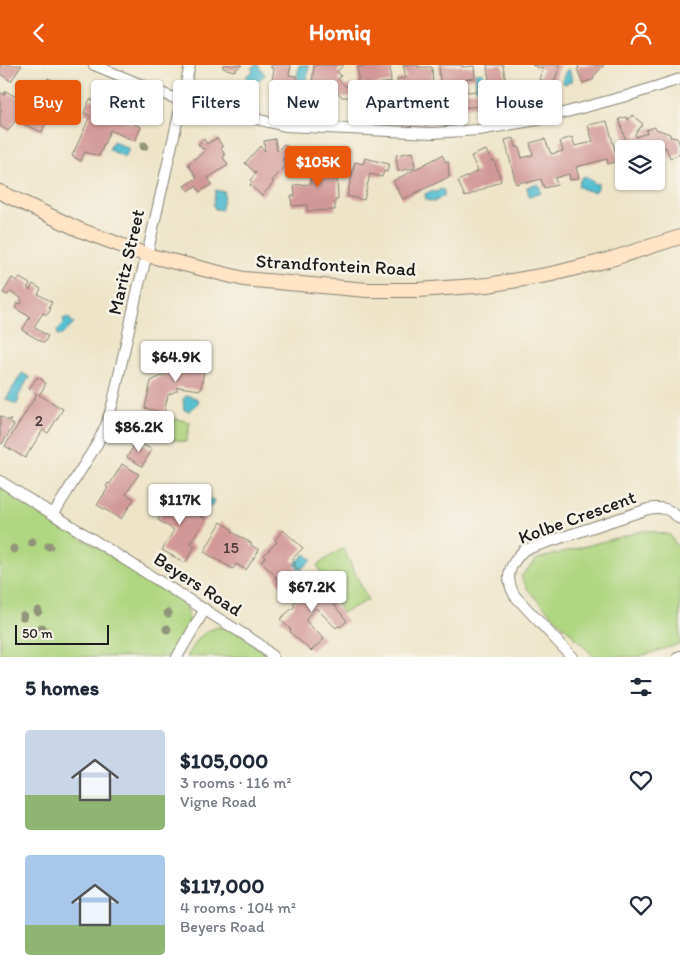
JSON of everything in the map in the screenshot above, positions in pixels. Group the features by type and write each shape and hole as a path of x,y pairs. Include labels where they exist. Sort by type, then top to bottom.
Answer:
{"main road":[{"name":"Strandfontein Road","path":"0,191 80,230 147,255 244,279 368,290 418,290 488,285 552,274 608,260 680,237"}],"street":[{"path":"94,65 173,98"},
{"name":"Maritz Street","path":"186,80 190,65"},
{"path":"259,120 285,126 432,133 479,130 536,121 680,79"},
{"name":"Maritz Street","path":"54,513 97,444 114,402 176,125"},
{"name":"Beyers Road","path":"0,481 205,609 259,644 273,657"},
{"name":"Kolbe Crescent","path":"572,657 515,596 508,580 510,568 516,558 524,551 648,509 660,507 668,509 680,519"},
{"path":"177,657 205,609"}],"green space":[{"path":"147,413 190,422 186,442 142,433"},
{"path":"0,487 183,601 187,609 189,624 184,637 171,657 0,657"},
{"path":"646,530 670,535 680,551 680,644 637,657 594,657 528,590 521,576 537,559"},
{"path":"343,548 368,600 342,613 317,565"},
{"path":"219,627 236,629 268,657 187,657 203,634"}],"water":[{"path":"258,65 265,75 259,80 249,80 246,76 253,71 251,68"},
{"path":"299,65 309,65 307,80 297,79"},
{"path":"569,68 572,81 565,84 562,82 565,76 564,73"},
{"path":"483,72 483,80 478,80 478,89 476,89 475,73"},
{"path":"113,141 129,149 125,157 109,150"},
{"path":"585,176 596,184 598,183 598,189 593,192 578,186 581,178"},
{"path":"539,184 541,193 529,196 527,187"},
{"path":"441,189 444,190 444,196 434,202 426,200 425,194"},
{"path":"216,190 225,192 221,210 215,209 213,205"},
{"path":"68,317 74,324 62,335 58,335 57,330 64,323 63,319"},
{"path":"22,373 31,378 28,379 18,397 17,404 14,404 6,399"},
{"path":"187,395 199,400 197,405 189,411 184,410 183,399"},
{"path":"202,491 206,494 203,498 205,500 213,499 214,501 213,505 208,508 195,505 196,493"},
{"path":"305,554 312,560 300,570 296,566 296,562"}],"building":[{"path":"0,65 22,65 11,81 0,74"},
{"path":"223,65 242,65 234,71 223,68"},
{"path":"271,65 291,65 289,75 297,76 296,80 272,80 274,69 271,68"},
{"path":"314,65 344,65 337,71 341,76 338,79 345,86 348,86 348,97 342,97 338,92 338,80 312,80"},
{"path":"390,65 391,80 358,80 358,67"},
{"path":"403,65 432,67 433,80 397,80 406,78"},
{"path":"439,65 474,66 475,78 440,80"},
{"path":"487,65 503,65 506,80 489,80"},
{"path":"532,65 560,65 555,80 539,79 543,69"},
{"path":"578,65 604,65 593,77 594,79 583,83 577,69 579,68"},
{"path":"6,91 15,97 15,121 8,131 0,126 2,110 0,109 0,92 4,95"},
{"path":"478,91 478,106 468,107 468,92"},
{"path":"90,99 91,125 136,125 141,127 135,141 110,130 99,156 85,152 81,161 72,156 90,116 84,113"},
{"path":"632,115 643,124 635,134 636,137 647,133 646,130 655,127 670,134 670,137 677,138 680,145 680,154 670,158 665,147 665,140 625,140 619,119 627,117 628,120"},
{"path":"607,121 615,150 615,162 608,164 607,159 576,167 579,178 570,180 569,174 555,178 557,185 544,188 541,179 516,184 505,140 514,138 522,158 533,155 530,143 545,139 551,154 563,151 560,141 572,137 575,146 593,142 588,125"},
{"path":"25,125 45,125 42,132"},
{"path":"217,138 223,147 221,148 225,155 223,157 228,165 208,178 212,184 200,192 196,186 188,191 184,186 197,178 188,164 205,151 198,144 204,139 207,144"},
{"path":"275,139 277,151 284,144 289,148 285,153 287,155 282,160 287,164 262,196 250,185 252,182 250,180 256,173 245,163 260,146 265,151 264,141"},
{"path":"486,150 491,161 494,160 501,181 465,197 458,181 478,171 471,156"},
{"path":"413,152 415,168 398,171 396,155"},
{"path":"442,155 446,162 448,161 449,177 403,199 393,181"},
{"path":"309,156 321,156 321,167 328,166 328,169 337,169 338,200 335,200 335,210 307,211 307,205 292,206 291,196 295,196 294,185 311,184"},
{"path":"365,158 389,164 387,172 384,171 382,177 370,174 364,200 347,196 355,162 363,164"},
{"path":"12,278 17,281 20,278 30,284 27,288 30,290 33,284 41,289 38,294 52,302 49,308 51,309 47,315 43,313 34,327 48,336 44,343 22,330 30,317 15,308 18,303 22,304 21,298 11,292 7,295 3,293"},
{"path":"194,350 207,352 201,390 176,388 178,390 168,395 164,413 145,408 151,381 176,369 191,371"},
{"path":"37,377 45,383 39,395 63,409 48,433 43,430 25,458 5,446 37,394 29,389"},
{"path":"0,416 8,421 9,419 11,420 10,422 14,425 2,444 0,442"},
{"path":"137,441 152,450 142,466 127,457"},
{"path":"122,464 139,474 126,494 134,499 121,519 97,505 108,488 106,487 108,483 110,484"},
{"path":"177,487 191,496 185,507 205,519 190,543 195,546 185,563 162,550 174,530 158,520"},
{"path":"221,522 233,530 232,532 259,550 246,570 236,564 233,569 204,552"},
{"path":"283,530 303,548 291,560 295,563 295,567 304,575 288,592 277,582 276,576 261,562 265,557 264,555 277,542 275,540"},
{"path":"319,575 322,575 325,581 322,584 326,588 324,589 334,600 332,602 347,621 336,628 316,608 307,617 306,621 324,639 311,651 290,632 291,630 280,619 295,606 293,604 301,597 299,595"}]}
